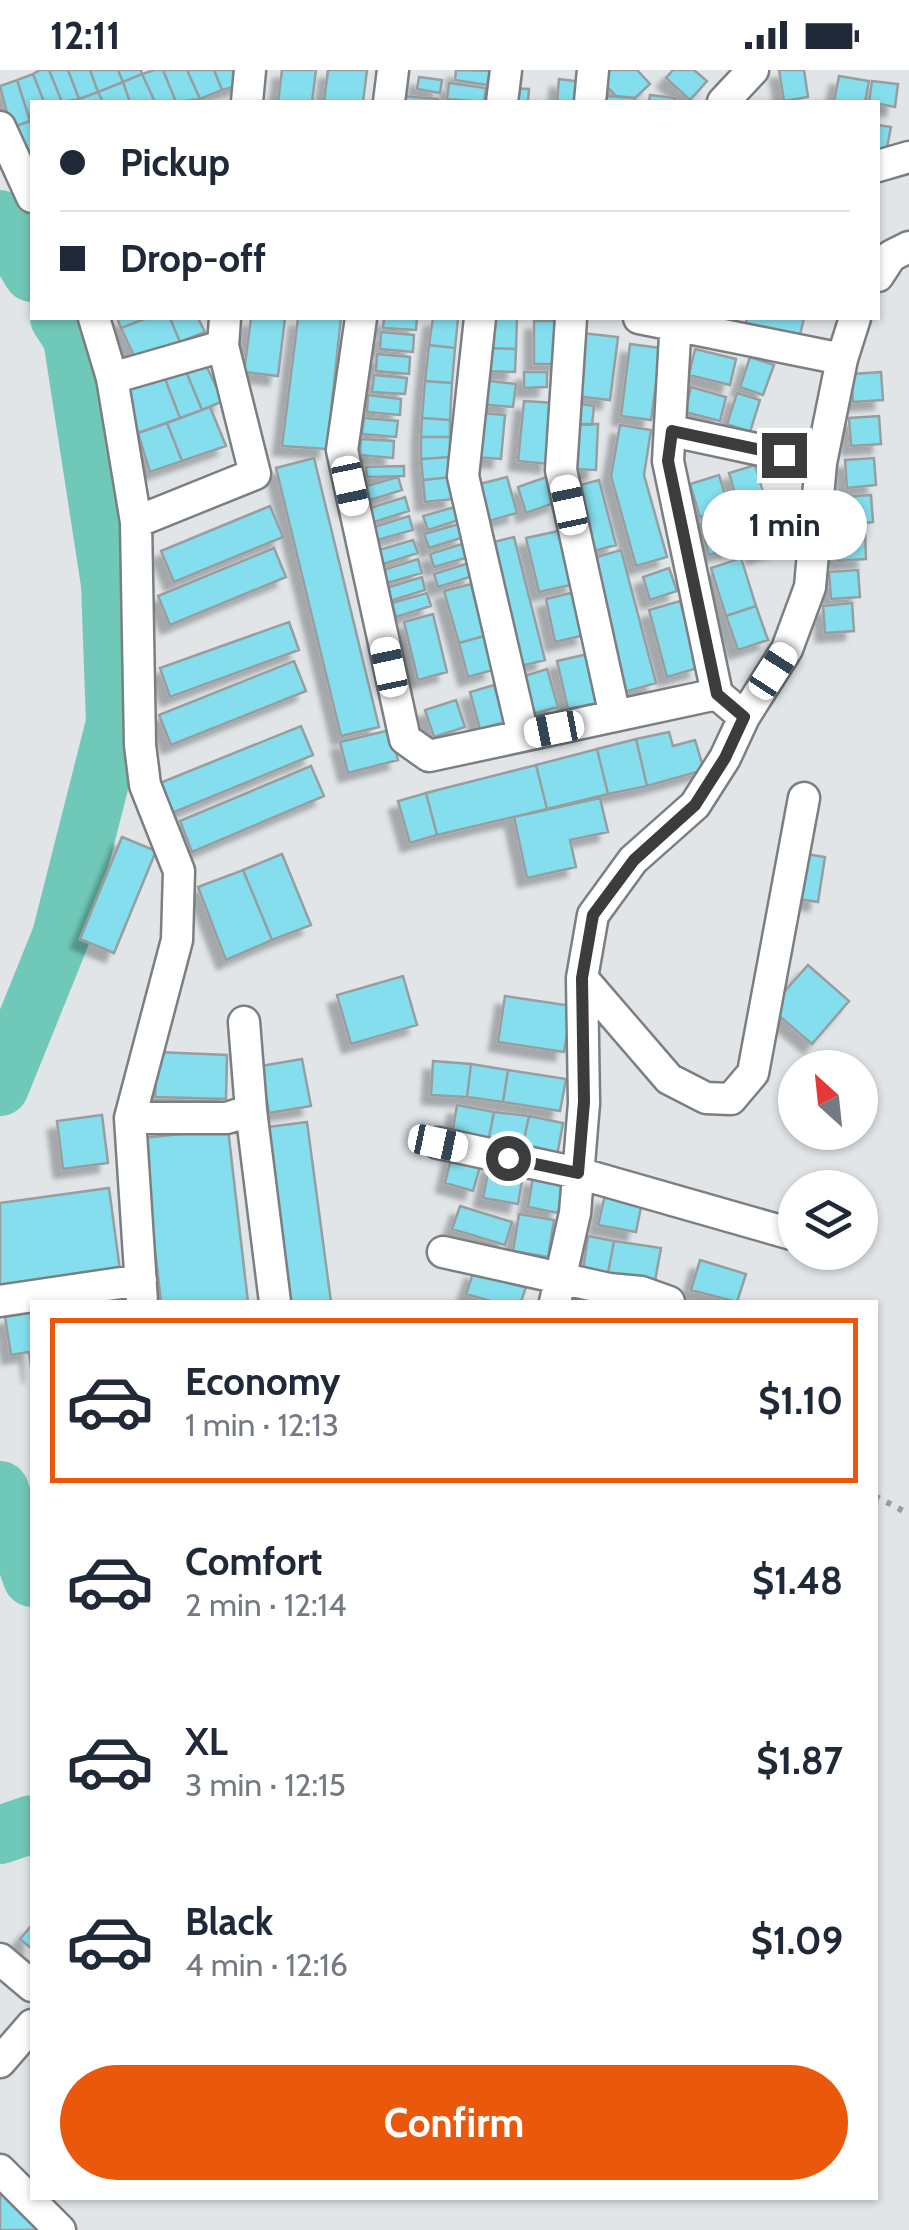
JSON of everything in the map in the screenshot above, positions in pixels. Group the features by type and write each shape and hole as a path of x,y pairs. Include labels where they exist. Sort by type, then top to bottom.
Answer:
{"street":[{"path":"389,100 393,70"},
{"path":"502,100 506,70"},
{"path":"590,100 593,70"},
{"path":"725,100 754,70"},
{"path":"0,128 30,188"},
{"path":"880,165 909,157"},
{"path":"880,273 891,256 909,247"},
{"path":"0,1302 141,1291 130,1118 176,940 179,871 145,786 140,744 136,522 112,378 95,320"},
{"path":"361,320 342,450 405,739 428,756 717,694"},
{"path":"480,320 462,476 523,735"},
{"path":"572,320 561,470 615,716"},
{"path":"557,1290 575,1212 584,1102 582,978 593,915 634,860 695,805 788,648 810,587 821,463 842,358 855,320"},
{"path":"744,717 717,694 668,461 676,321 842,358"},
{"path":"112,378 224,332 255,474 136,522"},
{"path":"672,431 821,463"},
{"path":"582,978 669,1080 706,1098 731,1099 753,1073 804,798"},
{"path":"244,1022 275,1300"},
{"path":"130,1118 227,1118 251,1110"},
{"path":"438,1143 578,1173 778,1230"},
{"path":"443,1252 557,1290 641,1292 664,1300"},
{"path":"0,1959 30,1984"},
{"path":"0,2062 30,2027"},
{"path":"0,2170 60,2230"}],"path":[{"path":"878,1498 909,1514"}],"building":[{"path":"49,70 61,100 43,100 33,74"},
{"path":"49,70 68,70 79,99 61,100"},
{"path":"68,70 90,70 98,92 79,99"},
{"path":"90,70 118,70 123,82 98,92"},
{"path":"118,70 141,70 142,74 123,82"},
{"path":"163,70 175,100 154,100 142,74"},
{"path":"163,70 187,70 200,99 175,100"},
{"path":"187,70 214,70 222,90 200,99"},
{"path":"214,70 240,70 244,84 222,90"},
{"path":"282,70 316,70 312,100 278,100"},
{"path":"328,70 367,70 363,100 324,100"},
{"path":"456,70 490,71 487,85 455,80"},
{"path":"610,70 637,70 650,84 635,98 616,96 600,79"},
{"path":"673,70 694,70 707,81 690,100 666,78"},
{"path":"779,70 804,70 808,97 784,100"},
{"path":"33,74 43,100 30,100 30,121 17,80"},
{"path":"142,74 154,100 129,100 123,82"},
{"path":"839,76 869,81 865,100 834,100"},
{"path":"419,77 442,80 440,93 417,89"},
{"path":"559,79 583,82 580,100 557,100"},
{"path":"17,80 30,121 11,128 0,86"},
{"path":"872,81 898,84 895,107 869,100"},
{"path":"123,82 129,100 102,100 98,92"},
{"path":"449,83 486,88 484,100 447,99"},
{"path":"508,88 529,89 528,100 507,100"},
{"path":"98,92 102,100 80,100"},
{"path":"650,95 675,98 674,100 649,100"},
{"path":"401,96 438,99 438,100 400,100"},
{"path":"605,96 635,98 635,100 605,100"},
{"path":"30,121 30,159 11,128"},
{"path":"880,125 891,127 885,157 880,156"},
{"path":"118,320 142,320 121,328"},
{"path":"142,320 171,320 180,342 136,360 121,328"},
{"path":"171,320 199,320 205,332 180,342"},
{"path":"251,320 285,320 278,376 244,372"},
{"path":"298,320 341,320 327,449 282,446"},
{"path":"384,320 417,320 416,330 383,328"},
{"path":"433,320 458,320 455,348 429,345"},
{"path":"487,320 517,320 516,349 486,348"},
{"path":"747,320 804,320 798,343 744,331"},
{"path":"534,321 560,321 560,364 534,364"},
{"path":"381,332 414,335 413,352 380,349"},
{"path":"582,333 618,337 610,400 574,396"},
{"path":"630,344 661,348 651,420 621,416"},
{"path":"429,345 455,348 452,383 425,381"},
{"path":"486,348 516,349 515,372 484,371"},
{"path":"695,349 736,359 730,385 689,375"},
{"path":"377,354 410,357 409,374 376,371"},
{"path":"750,357 774,365 763,395 740,387"},
{"path":"205,363 223,401 202,410 185,369"},
{"path":"185,369 202,410 180,418 164,376"},
{"path":"524,372 547,372 547,387 524,388"},
{"path":"881,372 883,400 853,402 851,374"},
{"path":"374,375 407,378 405,394 372,392"},
{"path":"164,376 180,418 138,433 126,390"},
{"path":"481,380 516,384 513,407 477,404"},
{"path":"425,381 452,383 450,420 422,418"},
{"path":"691,387 726,397 720,421 685,412"},
{"path":"737,393 760,400 750,432 727,424"},
{"path":"368,395 401,399 400,415 367,412"},
{"path":"524,401 555,403 549,464 518,461"},
{"path":"576,403 594,406 592,425 575,424"},
{"path":"210,407 226,446 182,461 167,423"},
{"path":"479,413 505,415 501,459 475,457"},
{"path":"879,416 881,444 851,446 849,418"},
{"path":"364,418 398,421 396,437 362,434"},
{"path":"422,418 450,420 450,437 421,437"},
{"path":"167,423 182,461 150,472 138,433"},
{"path":"575,424 598,424 596,470 573,469"},
{"path":"620,425 651,430 644,475 667,557 636,566 611,476"},
{"path":"421,437 450,437 450,457 421,459"},
{"path":"361,439 394,441 393,458 360,455"},
{"path":"450,457 452,477 423,480 421,459"},
{"path":"314,458 379,727 341,736 276,468"},
{"path":"874,458 876,485 847,488 845,460"},
{"path":"755,465 766,502 740,510 729,473"},
{"path":"404,466 404,476 367,477 366,467"},
{"path":"719,475 729,508 700,517 690,484"},
{"path":"549,476 557,502 526,513 518,487"},
{"path":"398,477 402,490 367,501 363,487"},
{"path":"452,477 454,499 425,502 423,480"},
{"path":"507,477 517,513 482,523 472,486"},
{"path":"599,480 616,545 590,552 573,487"},
{"path":"871,495 873,522 842,525 841,497"},
{"path":"405,497 409,511 374,522 370,508"},
{"path":"270,506 283,537 174,582 161,551"},
{"path":"458,506 462,519 428,530 423,516"},
{"path":"770,511 781,547 756,555 745,519"},
{"path":"409,516 413,530 377,540 374,527"},
{"path":"729,516 738,547 709,555 700,524"},
{"path":"459,524 464,537 429,548 424,534"},
{"path":"563,530 575,584 539,592 526,538"},
{"path":"865,531 866,559 837,561 835,533"},
{"path":"514,537 545,660 517,667 486,544"},
{"path":"413,540 418,553 383,564 379,550"},
{"path":"465,543 469,557 434,567 430,554"},
{"path":"274,548 286,577 170,625 158,596"},
{"path":"621,550 656,683 625,692 590,559"},
{"path":"741,558 756,606 726,616 711,568"},
{"path":"418,559 422,573 387,583 383,570"},
{"path":"469,563 473,576 438,587 434,574"},
{"path":"669,568 677,591 650,600 643,577"},
{"path":"858,570 860,597 831,599 829,572"},
{"path":"422,577 425,590 390,601 386,588"},
{"path":"471,584 484,636 459,643 444,591"},
{"path":"575,592 585,635 555,642 546,599"},
{"path":"427,593 431,606 396,617 392,603"},
{"path":"680,601 698,668 667,677 649,610"},
{"path":"852,603 854,631 825,633 823,606"},
{"path":"756,606 768,640 738,650 726,616"},
{"path":"433,614 447,672 418,680 404,622"},
{"path":"289,622 299,650 170,697 160,668"},
{"path":"484,636 493,670 468,677 459,643"},
{"path":"592,653 602,702 568,709 557,661"},
{"path":"294,661 306,691 171,745 159,715"},
{"path":"547,669 558,707 529,715 518,678"},
{"path":"494,685 505,722 480,729 470,692"},
{"path":"456,700 465,727 434,737 425,710"},
{"path":"301,726 313,755 172,813 160,783"},
{"path":"390,730 398,760 348,773 340,742"},
{"path":"669,732 673,746 695,740 704,770 647,786 636,739"},
{"path":"636,739 647,786 608,794 597,749"},
{"path":"597,749 608,794 547,809 536,765"},
{"path":"536,765 547,809 437,835 426,793"},
{"path":"311,766 324,796 192,852 180,821"},
{"path":"426,793 437,835 410,843 398,801"},
{"path":"600,798 608,832 570,840 576,867 527,878 514,817"},
{"path":"122,837 156,851 114,953 80,939"},
{"path":"800,853 825,857 818,902 793,898"},
{"path":"282,854 311,925 272,940 243,870"},
{"path":"243,870 272,940 226,960 198,887"},
{"path":"808,965 849,1001 812,1044 770,1008"},
{"path":"403,976 417,1025 351,1044 337,995"},
{"path":"505,996 572,1006 564,1052 498,1042"},
{"path":"157,1052 227,1055 226,1099 155,1097"},
{"path":"302,1059 311,1106 269,1113 261,1066"},
{"path":"433,1061 471,1064 467,1097 431,1095"},
{"path":"471,1064 508,1070 503,1102 467,1097"},
{"path":"508,1070 566,1079 560,1111 503,1102"},
{"path":"457,1105 494,1112 488,1142 452,1135"},
{"path":"494,1112 529,1116 522,1149 488,1142"},
{"path":"102,1115 108,1163 63,1169 57,1121"},
{"path":"529,1116 563,1123 557,1156 522,1149"},
{"path":"307,1122 331,1300 284,1300 260,1128"},
{"path":"228,1129 248,1300 161,1300 142,1138"},
{"path":"452,1155 481,1163 473,1191 445,1183"},
{"path":"490,1163 524,1169 518,1204 483,1198"},
{"path":"533,1176 564,1181 558,1213 528,1207"},
{"path":"109,1188 120,1270 0,1286 0,1203"},
{"path":"605,1195 642,1202 636,1232 598,1225"},
{"path":"460,1206 512,1222 505,1245 452,1229"},
{"path":"519,1214 554,1220 548,1257 513,1251"},
{"path":"588,1236 614,1241 608,1273 583,1270"},
{"path":"614,1241 661,1248 655,1281 608,1273"},
{"path":"700,1260 746,1274 738,1300 691,1290"},
{"path":"474,1270 526,1287 522,1300 487,1300 466,1294"},
{"path":"30,1312 30,1360 29,1352 11,1355 5,1317"},
{"path":"30,1927 30,1947 20,1939"},
{"path":"0,2189 46,2230 0,2230"}],"waterway":[{"path":"0,219 30,270"},
{"path":"0,1087 61,936 115,723 110,584 72,338 60,320"},
{"path":"0,1490 30,1572"},
{"path":"0,1835 30,1825"}],"route":[{"path":"508,1158 578,1173 584,1102 582,978 593,915 634,860 695,805 725,758 744,717 717,694 668,461 672,431 784,455"}]}
